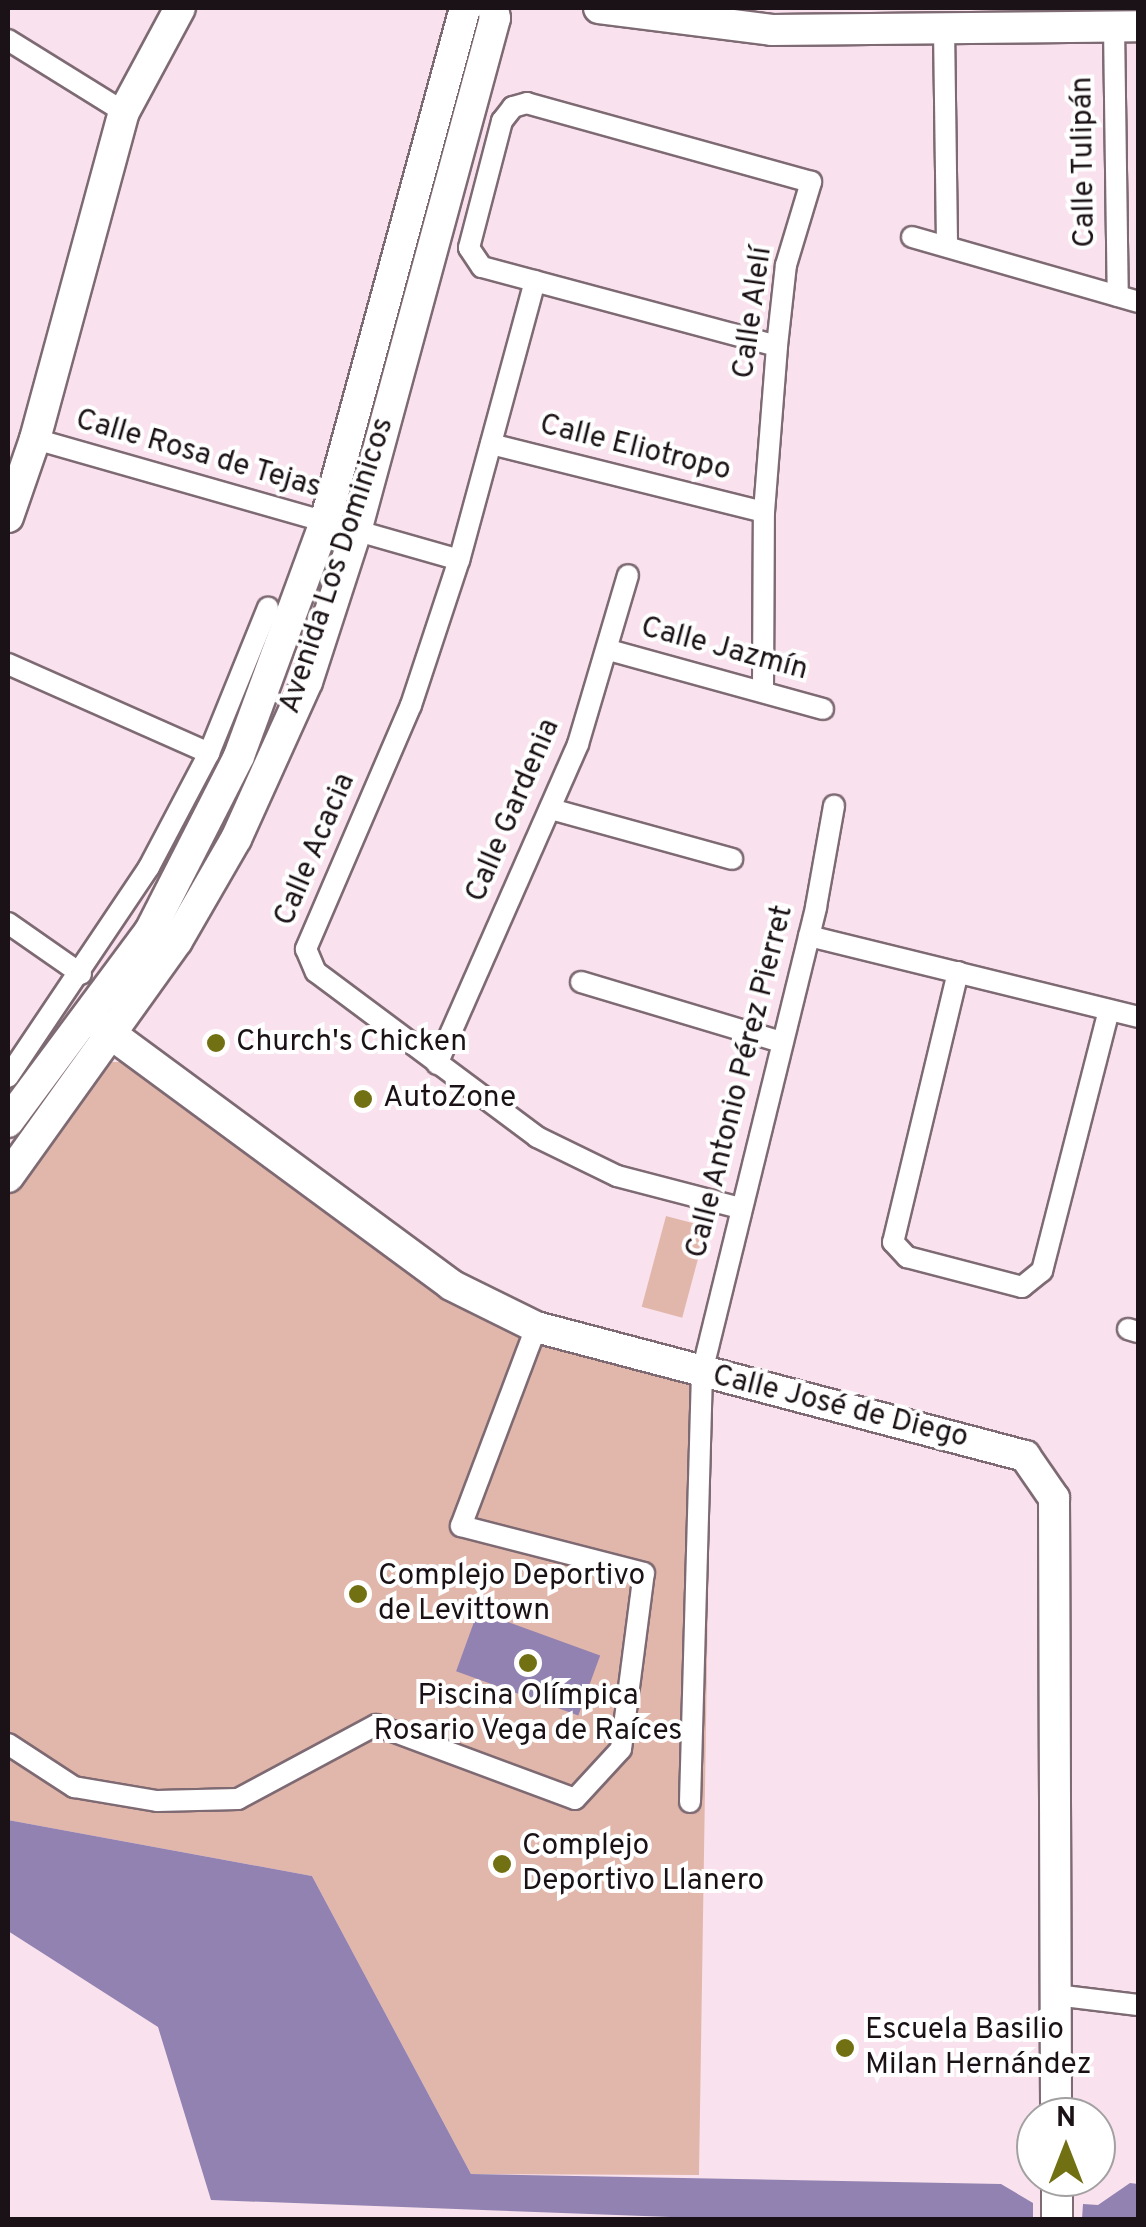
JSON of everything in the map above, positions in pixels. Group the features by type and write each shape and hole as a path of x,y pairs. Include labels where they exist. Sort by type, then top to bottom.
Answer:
{"street":[{"path":"8,517 35,439 124,112 180,8"},
{"name":"Avenida Los Dominicos","path":"8,1122 150,931 239,756 325,522 465,8"},
{"name":"Avenida Los Dominicos","path":"8,1176 112,1036 236,840 307,682 356,531 495,18 492,8"},
{"path":"599,8 772,30 1126,26"},
{"name":"Calle Tulipán","path":"1126,26 1128,299"},
{"path":"944,28 948,246"},
{"path":"8,40 124,112"},
{"name":"Calle Alelí","path":"535,281 482,266 469,248 502,121 527,103 811,182 786,265 777,346 764,512 763,688"},
{"path":"912,238 1128,299"},
{"path":"535,281 777,346"},
{"name":"Calle Acacia","path":"535,281 459,560 411,705 306,949 316,972 536,1138 617,1176 740,1208"},
{"name":"Calle Rosa de Tejas","path":"35,439 459,560"},
{"name":"Calle Eliotropo","path":"491,444 764,512"},
{"name":"Calle Gardenia","path":"436,1064 551,808 609,650 628,575"},
{"path":"8,1076 81,974 148,867 208,753 268,608"},
{"name":"Calle Jazmín","path":"609,650 763,688 823,709"},
{"path":"8,664 208,753"},
{"name":"Calle Antonio Pérez Pierret","path":"690,1802 702,1372 809,936 834,806"},
{"path":"551,808 732,858"},
{"path":"8,923 81,974"},
{"path":"809,936 1138,1017"},
{"path":"958,972 893,1242 907,1257 1022,1287 1042,1270 1109,1010"},
{"path":"581,982 781,1042"},
{"name":"Calle José de Diego","path":"88,1017 451,1285 536,1326 1025,1456 1054,1498 1056,2097"},
{"path":"8,1744 74,1787 157,1801 238,1799 376,1725 575,1799 621,1749 644,1573 461,1526 536,1326"},
{"path":"1055,1995 1138,2005"}],"shaded area":[{"name":"Complejo Deportivo de Levittown","path":"107,1062 124,1062 449,1290 686,1375 711,1405 699,2175 471,2174 312,1876 8,1820 8,1182"},
{"path":"666,1216 707,1227 682,1318 642,1307"},
{"name":"Piscina Olímpica Rosario Vega de Raíces","path":"478,1611 600,1655 578,1716 456,1671"},
{"path":"8,1820 312,1876 471,2174 1001,2184 1016,2193 1016,2197 1033,2203 1033,2219 725,2219 211,2200 158,2027 8,1931"},
{"path":"1130,2183 1138,2184 1138,2219 1082,2219 1083,2204 1098,2205 1116,2197 1116,2193"}],"place":[{"name":"Church's Chicken","path":"216,1043"},
{"name":"AutoZone","path":"363,1099"},
{"name":"Complejo Deportivo de Levittown","path":"358,1594"},
{"name":"Piscina Olímpica Rosario Vega de Raíces","path":"528,1663"},
{"name":"Complejo Deportivo Llanero","path":"502,1864"},
{"name":"Escuela Basilio Milan Hernández","path":"845,2048"}]}
